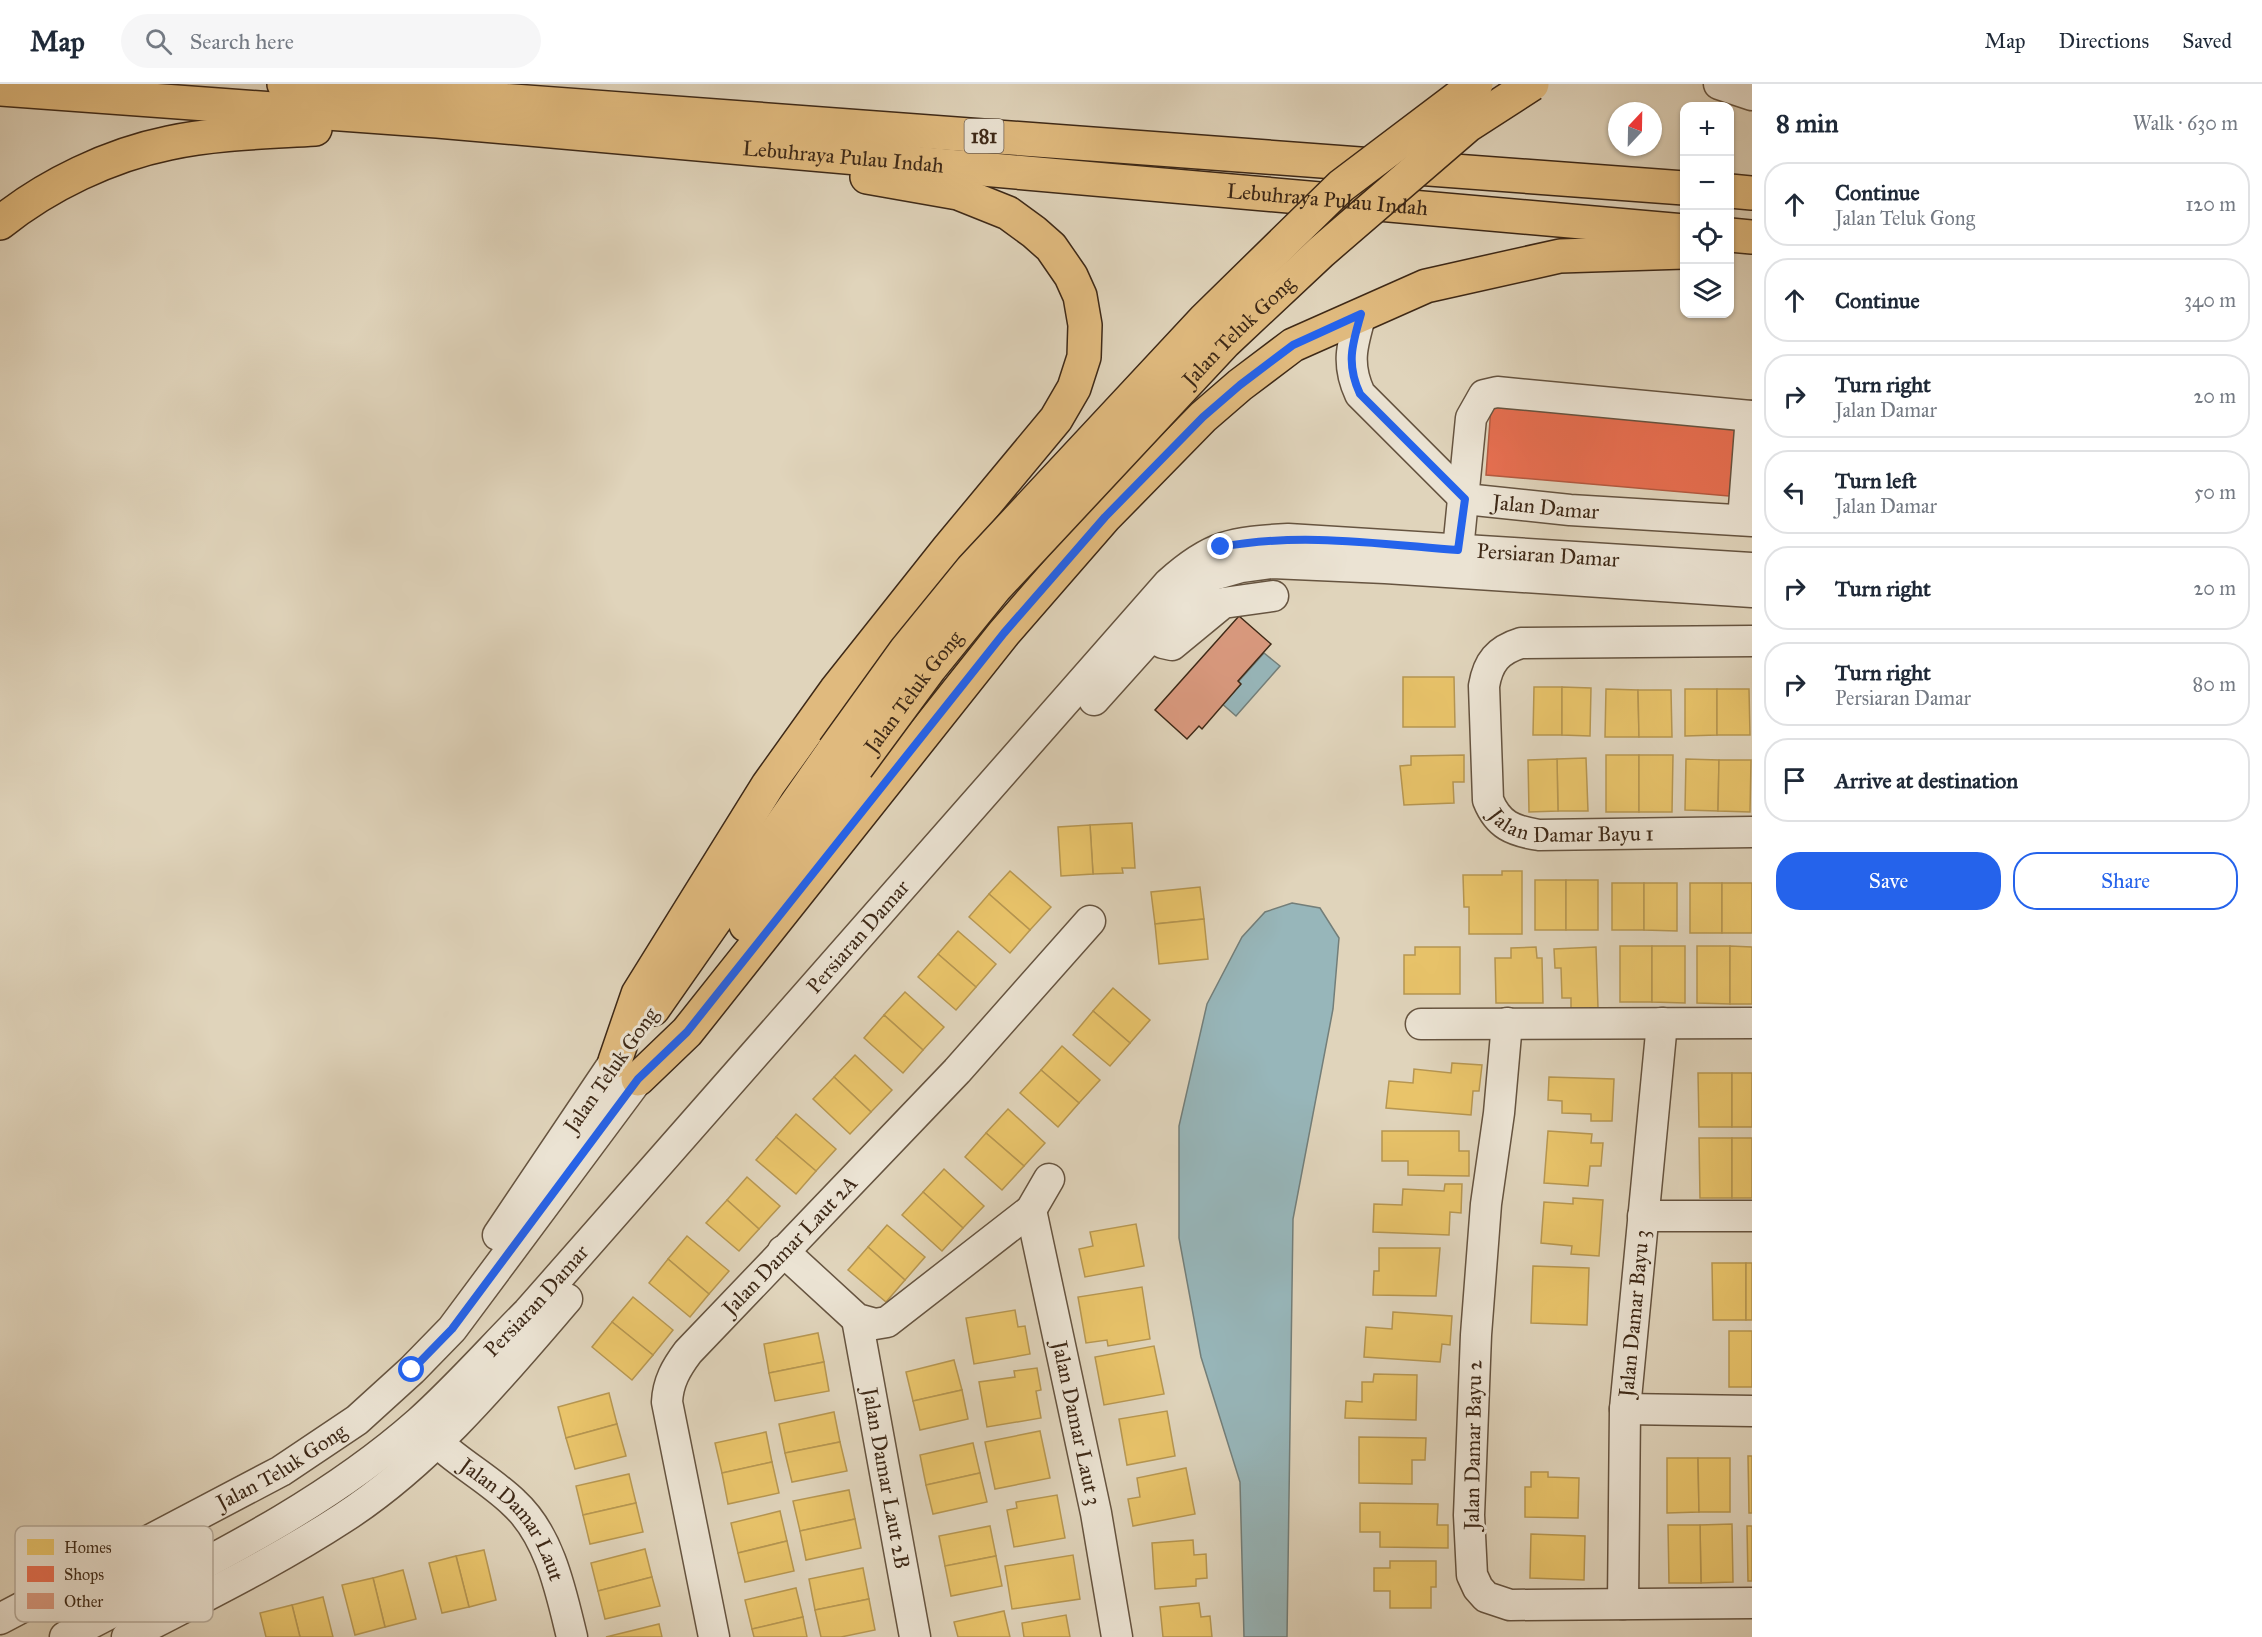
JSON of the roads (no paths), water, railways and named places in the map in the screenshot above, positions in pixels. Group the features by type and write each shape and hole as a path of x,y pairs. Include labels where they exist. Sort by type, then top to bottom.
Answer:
{"main road":[{"name":"Lebuhraya Pulau Indah","path":"284,84 1680,188"},
{"name":"Jalan Teluk Gong","path":"626,1070 846,759 906,650 972,569 1205,319 1341,186 1476,84"},
{"name":"Jalan Teluk Gong","path":"846,759 930,668 995,588 1225,342 1321,252 1467,126 1532,84"},
{"name":"Lebuhraya Pulau Indah","path":"0,89 437,121 1680,231"},
{"path":"0,222 22,205 88,169 168,143 254,133 437,121"},
{"path":"626,1070 638,994 768,785 866,652 1056,419 1074,388 1084,357 1085,325 1080,296 1071,276 1051,247 1008,213 958,194 875,179 789,152"},
{"path":"1734,191 1752,193"},
{"path":"1734,235 1752,237"},
{"path":"1734,249 1752,248"},
{"path":"626,1070 687,1032 1004,633 1112,509 1203,417 1240,385 1293,345 1426,286 1560,256 1680,252"}],"street":[{"path":"1719,84 1752,94"},
{"name":"Jalan Damar","path":"1361,314 1352,345 1351,375 1360,394 1465,499 1570,510 1748,521"},
{"path":"1458,550 1472,418 1484,395 1497,392 1751,416 1748,521"},
{"name":"Persiaran Damar","path":"213,1558 428,1432 528,1312 1153,600 1194,561 1221,547 1250,541 1288,539 1752,568"},
{"path":"1151,635 1162,643 1172,645 1223,603 1274,608 1272,563"},
{"name":"Persiaran Damar","path":"213,1592 344,1518 428,1432 546,1323 682,1163 1151,635 1190,593 1213,575 1241,567 1272,563 1752,592"},
{"name":"Jalan Damar Bayu 1","path":"1752,641 1521,643 1506,648 1494,657 1486,671 1484,686 1488,800 1495,817 1505,826 1519,832 1539,835 1752,832"},
{"name":"Jalan Damar Laut 2A","path":"714,1637 670,1424 668,1388 688,1352 957,1071 1090,921"},
{"name":"Jalan Damar Bayu 2","path":"1507,1023 1499,1113 1486,1204 1475,1347 1469,1469 1472,1575 1486,1598 1497,1603 1752,1603"},
{"name":"Jalan Damar Bayu 3","path":"1623,1604 1625,1409 1662,1023"},
{"path":"1421,1024 1752,1023"},
{"name":"Jalan Teluk Gong","path":"177,1526 281,1471 357,1420 394,1386 626,1070"},
{"path":"783,1251 857,1319 875,1324 887,1322 1031,1210 1049,1179"},
{"name":"Jalan Damar Laut 3","path":"1031,1210 1096,1513 1117,1637"},
{"path":"1643,1216 1752,1216"},
{"name":"Jalan Damar Laut 2B","path":"857,1319 915,1637"},
{"path":"1625,1409 1752,1411"},
{"name":"Jalan Damar Laut","path":"428,1432 515,1503 537,1532 550,1562 572,1637"},
{"name":"Jalan Teluk Gong","path":"0,1619 15,1611"},
{"name":"Persiaran Damar","path":"65,1637 93,1622"},
{"name":"Persiaran Damar","path":"127,1637 155,1622"}],"water":[{"path":"1264,653 1280,666 1236,716 1220,702"},
{"path":"1292,903 1320,908 1339,938 1333,1009 1293,1219 1287,1637 1244,1637 1240,1482 1201,1357 1179,1238 1179,1126 1207,1004 1242,937 1265,912"}]}
